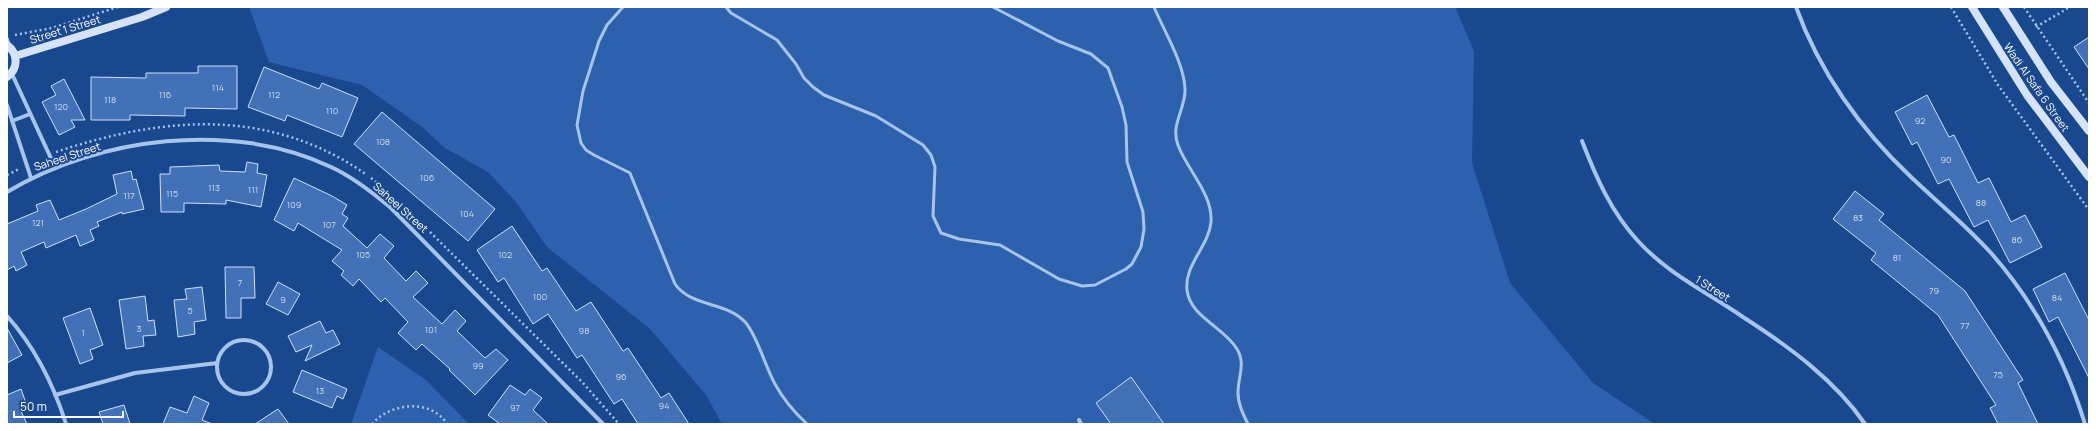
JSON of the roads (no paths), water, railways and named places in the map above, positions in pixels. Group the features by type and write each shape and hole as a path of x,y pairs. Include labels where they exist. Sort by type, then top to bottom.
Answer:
{"main road":[{"name":"Street 1 Street","path":"15,56 142,17 166,7"},
{"name":"Wadi Al Safa 6 Street","path":"1972,7 2027,95 2089,177"},
{"name":"Wadi Al Safa 6 Street","path":"2003,7 2051,82 2089,131"},
{"path":"8,42 15,56 16,62 9,76"}],"street":[{"path":"1796,7 1816,51 1835,85 1857,118 1904,170 1959,220 1991,254 2019,290 2044,329 2065,370 2085,424"},
{"path":"9,76 30,114 55,167"},
{"path":"7,105 31,178"},
{"path":"12,121 30,114"},
{"name":"Saheel Street","path":"7,192 31,178 55,167 95,155 136,146 178,140 221,140 263,144 298,154 331,167 363,185 391,208 603,424"},
{"name":"1 Street","path":"1582,141 1608,200 1638,241 1681,278 1742,316 1794,353 1825,379 1853,406 1865,424"},
{"path":"7,316 28,344 55,395 66,424"},
{"path":"251,341 265,350 270,358 271,367 269,376 259,390 242,394 225,387 217,372 217,362 225,347 233,342 251,341"},
{"path":"55,395 95,382 136,373 217,362"}],"lane":[{"path":"622,7 603,33 592,61 578,120 578,134 581,142 594,155 630,173 675,284 679,290 690,298 731,312 747,324 775,384 789,406 807,424"},
{"path":"726,7 731,13 776,40 787,52 804,78 824,95 876,116 923,145 931,155 935,167 933,216 941,233 959,239 1000,245 1070,284 1095,285 1117,275 1132,264 1141,247 1144,229 1143,212 1127,162 1126,125 1122,106 1112,78 1108,68 1091,54 1058,41 994,7"},
{"path":"1154,7 1180,66 1185,83 1185,98 1175,130 1178,145 1204,194 1210,212 1208,233 1190,269 1187,279 1187,290 1190,300 1195,308 1232,342 1239,353 1242,367 1238,392 1239,401 1248,424"}]}
